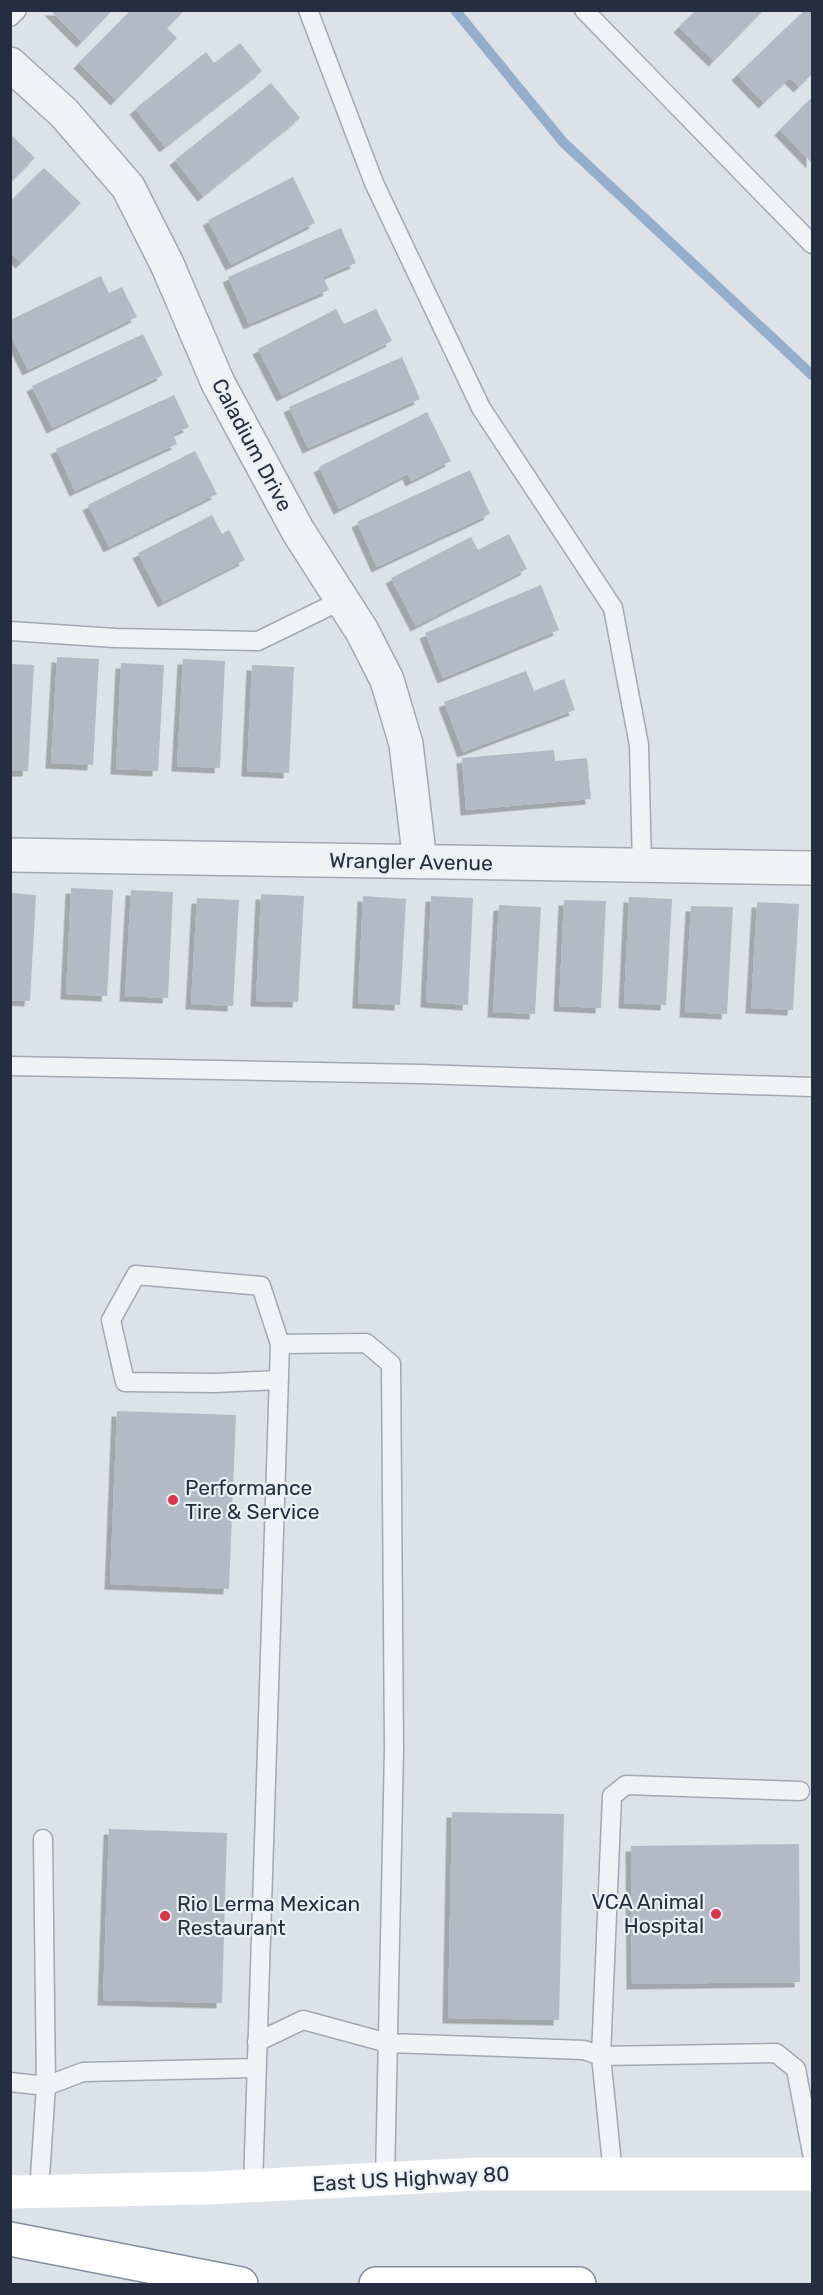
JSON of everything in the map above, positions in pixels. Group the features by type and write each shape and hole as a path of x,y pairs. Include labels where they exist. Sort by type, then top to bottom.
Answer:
{"main road":[{"name":"East US Highway 80","path":"25,2192 253,2186 477,2174 813,2174"},
{"path":"10,2239 241,2284"},
{"path":"376,2284 579,2284"}],"street":[{"name":"Caladium Drive","path":"10,64 64,113 128,187 167,264 218,383 298,531 362,631 387,680 406,744 420,862"},
{"name":"Wrangler Avenue","path":"10,855 813,868"}],"lane":[{"path":"10,17 17,10"},
{"path":"308,10 374,183 481,408 613,608 639,745 642,865"},
{"path":"584,10 813,244"},
{"path":"10,631 115,638 258,641 342,600"},
{"path":"10,1066 421,1074 813,1087"},
{"path":"253,2186 256,2068 279,1380 280,1344 261,1286 136,1275 111,1320 125,1382 279,1380"},
{"path":"280,1344 366,1343 390,1364 394,1749 386,2179"},
{"path":"613,2174 601,2056 612,1796 626,1785 800,1791"},
{"path":"25,2192 46,2086 44,1839"},
{"path":"257,2042 303,2020 388,2043 584,2050 601,2056 776,2053 796,2069 813,2153"},
{"path":"10,2082 46,2086 82,2072 256,2068"}],"building":[{"path":"50,10 113,10 82,42"},
{"path":"131,10 185,10 167,28 177,38 116,100 79,63"},
{"path":"696,10 764,10 714,61 679,27"},
{"path":"805,10 812,10 812,74 799,87 790,78 764,103 737,75"},
{"path":"240,43 262,71 165,147 135,109 206,52 214,63"},
{"path":"271,83 300,118 203,196 175,160"},
{"path":"812,97 812,163 780,130"},
{"path":"10,134 35,158 10,183"},
{"path":"44,168 81,203 21,263 13,255 10,258 10,202"},
{"path":"293,177 315,223 231,265 208,220"},
{"path":"341,228 356,263 323,277 329,290 249,324 228,277"},
{"path":"101,276 109,293 122,287 137,317 28,370 10,334 10,320"},
{"path":"336,309 344,324 376,309 392,341 282,396 258,349"},
{"path":"143,334 163,375 52,428 32,386"},
{"path":"402,357 420,399 308,448 289,407"},
{"path":"174,395 189,427 173,434 177,444 75,491 56,449"},
{"path":"427,412 451,461 411,481 408,474 339,509 319,467"},
{"path":"195,451 217,494 109,547 88,505"},
{"path":"470,470 490,514 377,567 357,522"},
{"path":"212,515 222,534 229,530 245,560 163,602 138,553"},
{"path":"509,534 527,569 416,626 391,578 471,537 478,550"},
{"path":"541,585 559,630 443,678 425,633"},
{"path":"57,657 99,659 93,765 51,763"},
{"path":"183,659 225,661 220,768 177,766"},
{"path":"121,663 164,665 158,771 116,769"},
{"path":"10,664 34,665 28,771 10,771"},
{"path":"252,665 294,667 289,773 247,771"},
{"path":"526,671 534,691 564,679 575,710 463,752 444,702"},
{"path":"554,750 555,761 587,758 591,799 466,810 462,758"},
{"path":"71,888 113,890 107,996 66,994"},
{"path":"131,890 173,892 168,998 125,996"},
{"path":"10,893 36,895 30,1001 10,1000"},
{"path":"261,894 304,896 298,1002 256,1001"},
{"path":"363,896 406,899 400,1005 358,1003"},
{"path":"431,896 473,898 468,1005 426,1002"},
{"path":"629,897 672,899 666,1005 624,1003"},
{"path":"197,898 239,900 233,1006 191,1004"},
{"path":"564,900 606,901 601,1008 559,1006"},
{"path":"757,902 799,904 793,1010 751,1008"},
{"path":"499,905 541,907 535,1014 493,1012"},
{"path":"691,906 733,907 727,1014 685,1012"},
{"name":"Performance Tire & Service","path":"117,1411 236,1415 229,1589 110,1584"},
{"path":"452,1812 564,1814 559,2020 448,2018"},
{"name":"Rio Lerma Mexican Restaurant","path":"109,1829 227,1833 222,2003 103,2000"},
{"name":"VCA Animal Hospital","path":"799,1844 800,1982 632,1984 631,1846"}],"waterway":[{"path":"455,10 563,142 812,375"}],"place":[{"name":"Performance Tire & Service","path":"173,1500"},
{"name":"VCA Animal Hospital","path":"716,1914"},
{"name":"Rio Lerma Mexican Restaurant","path":"165,1916"}]}
